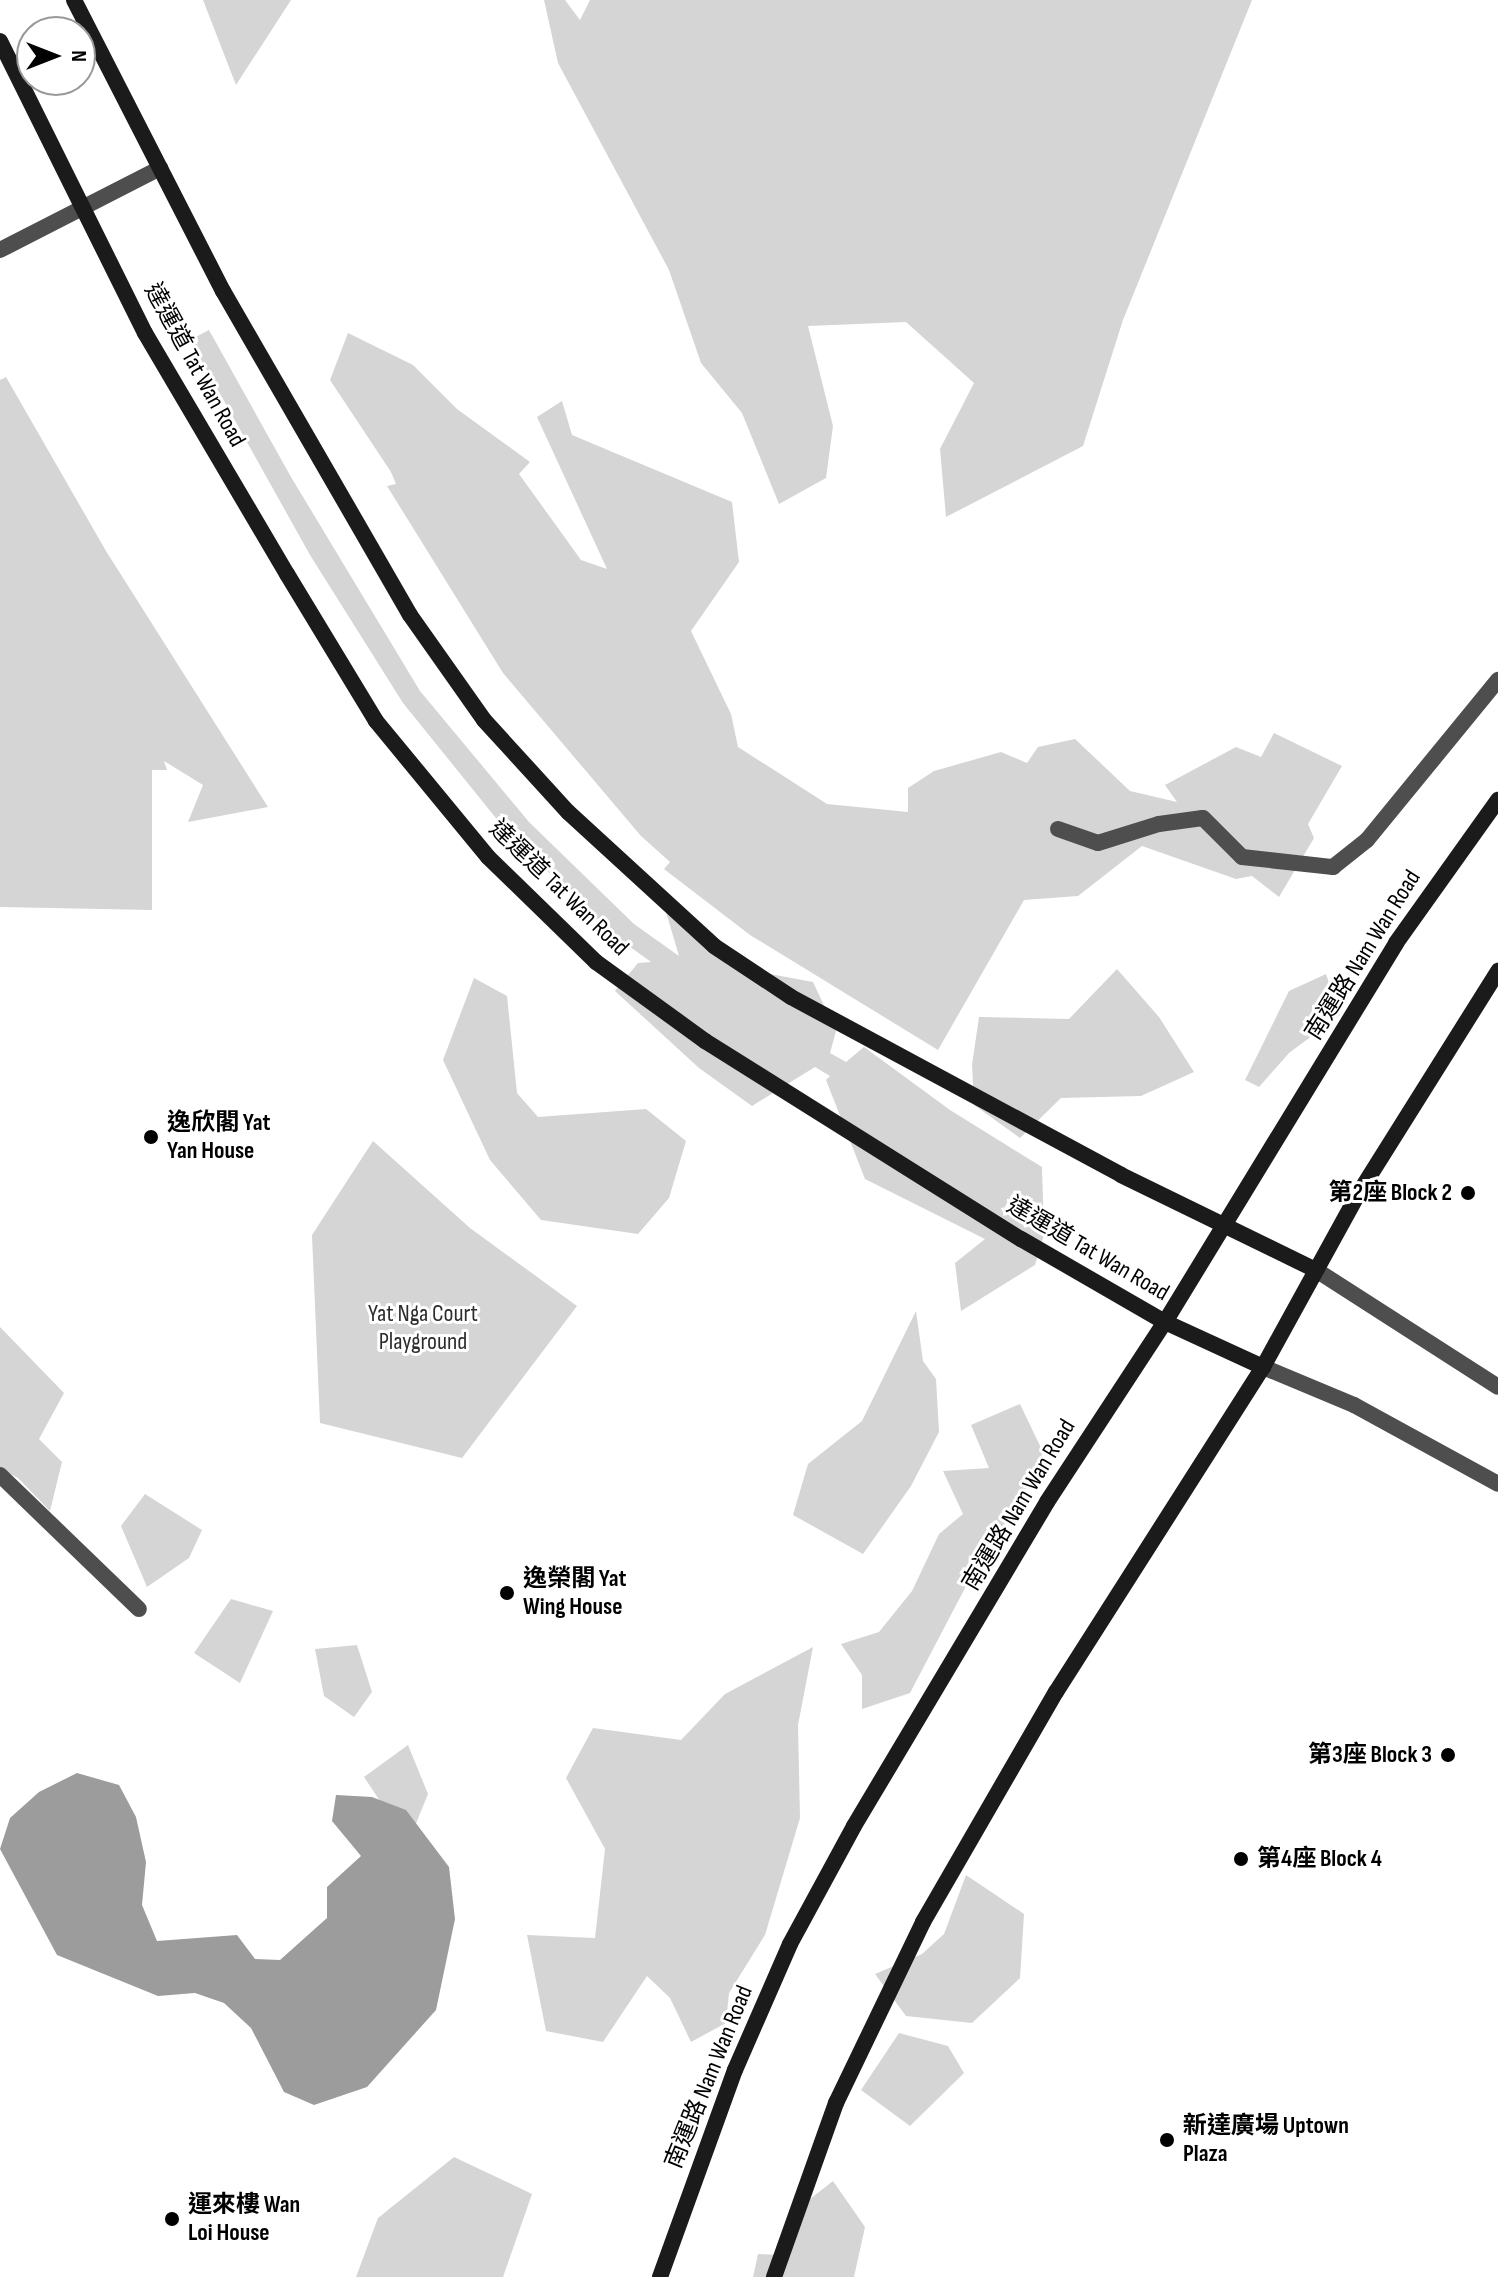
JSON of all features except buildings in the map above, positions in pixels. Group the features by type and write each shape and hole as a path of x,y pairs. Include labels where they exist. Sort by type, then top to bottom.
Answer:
{"main road":[{"path":"74,0 223,291 410,615 484,720 568,812 714,946 791,997 1094,1161 1226,1223 1316,1270"},
{"name":"達運道 Tat Wan Road","path":"0,41 145,333 376,721 488,857 596,962 705,1041 1021,1239 1165,1322 1263,1367"},
{"name":"南運路 Nam Wan Road","path":"660,2277 735,2070 790,1944 854,1826 1039,1516 1165,1322 1396,943 1498,800"},
{"path":"774,2277 836,2103 923,1922 1056,1692 1263,1367 1316,1270 1498,971"}],"street":[{"path":"0,250 160,168"},
{"path":"1058,829 1098,843 1159,824 1203,818 1242,857 1333,867 1367,840 1473,704 1498,680"},
{"path":"1316,1270 1498,1387"},
{"name":"達運道 Tat Wan Road","path":"1263,1367 1354,1405 1498,1484"},
{"path":"0,1475 139,1609"}],"green space":[{"path":"203,0 291,0 236,85"},
{"path":"544,0 565,0 580,20 590,0 1252,0 1123,320 1083,446 946,517 940,449 974,383 906,322 808,326 833,426 826,478 779,504 742,413 701,363 669,270 558,63"},
{"path":"209,330 291,477 420,691 529,822 634,924 679,956 661,895 760,972 813,982 836,1031 830,1053 846,1062 864,1047 950,1110 1042,1167 1044,1235 1035,1265 961,1311 955,1263 985,1239 865,1179 826,1080 830,1076 815,1067 752,1106 699,1068 615,991 638,963 651,962 615,936 508,833 403,703 310,555 190,340"},
{"path":"348,333 413,365 457,409 530,462 519,474 581,560 607,569 537,417 562,401 572,435 732,502 739,562 691,631 731,714 738,747 827,804 908,812 908,788 934,771 1001,752 1027,763 1038,747 1075,739 1130,791 1177,802 1165,785 1236,747 1261,757 1274,733 1342,766 1308,824 1314,838 1279,897 1252,876 1236,879 1142,846 1078,896 1024,900 938,1050 750,935 664,869 670,862 641,836 503,673 387,486 396,484 391,472 330,380"},
{"path":"6,377 106,551 268,807 188,822 203,785 164,761 167,770 152,770 152,910 0,907 0,380"},
{"path":"1117,969 1159,1017 1194,1072 1141,1096 1061,1098 1020,1138 974,1105 972,1065 979,1017 1069,1019"},
{"path":"1326,974 1340,1015 1289,1053 1259,1087 1245,1080 1289,991"},
{"path":"474,978 507,996 517,1093 538,1117 646,1109 686,1141 669,1198 638,1234 541,1220 490,1160 443,1060"},
{"name":"Yat Nga Court Playground","path":"373,1141 470,1228 577,1306 462,1458 320,1423 312,1235"},
{"path":"916,1311 923,1361 936,1379 939,1432 911,1486 863,1554 793,1515 808,1464 862,1421"},
{"path":"0,1327 64,1393 39,1439 62,1462 50,1511 18,1478 0,1468"},
{"path":"1020,1404 1043,1452 1015,1511 975,1569 910,1693 862,1709 862,1675 841,1644 879,1632 912,1591 939,1534 963,1514 943,1471 989,1468 971,1425"},
{"path":"145,1494 202,1530 189,1558 147,1587 121,1526"},
{"path":"231,1599 273,1611 240,1683 194,1653"},
{"path":"357,1645 372,1692 354,1717 324,1696 315,1649"},
{"path":"813,1647 798,1725 800,1818 765,1935 729,1993 726,2023 691,2042 670,1998 647,1976 603,2042 546,2031 527,1935 595,1938 605,1849 566,1778 593,1728 681,1740 725,1694"},
{"path":"408,1745 428,1794 408,1843 364,1777"},
{"path":"966,1875 1024,1914 1020,1978 972,2023 906,2016 875,1974 922,1954 944,1934"},
{"path":"899,2033 948,2046 964,2073 910,2126 861,2090"},
{"path":"454,2157 532,2194 503,2277 356,2277 378,2218"},
{"path":"833,2181 865,2227 854,2277 753,2277 758,2254 790,2255 810,2199"}],"shaded area":[{"path":"77,1773 119,1785 136,1817 146,1862 142,1905 157,1941 237,1935 255,1959 280,1960 327,1918 327,1887 361,1856 332,1821 336,1795 372,1797 406,1810 449,1867 455,1919 436,2010 367,2087 314,2105 284,2092 251,2028 224,2003 195,1993 158,1996 57,1955 0,1849 10,1818 39,1792"}],"place":[{"name":"逸欣閣 Yat Yan House","path":"151,1137"},
{"name":"第2座 Block 2","path":"1468,1193"},
{"name":"逸榮閣 Yat Wing House","path":"507,1593"},
{"name":"第3座 Block 3","path":"1448,1755"},
{"name":"第4座 Block 4","path":"1241,1859"},
{"name":"新達廣場 Uptown Plaza","path":"1167,2140"},
{"name":"運來樓 Wan Loi House","path":"172,2219"}]}
